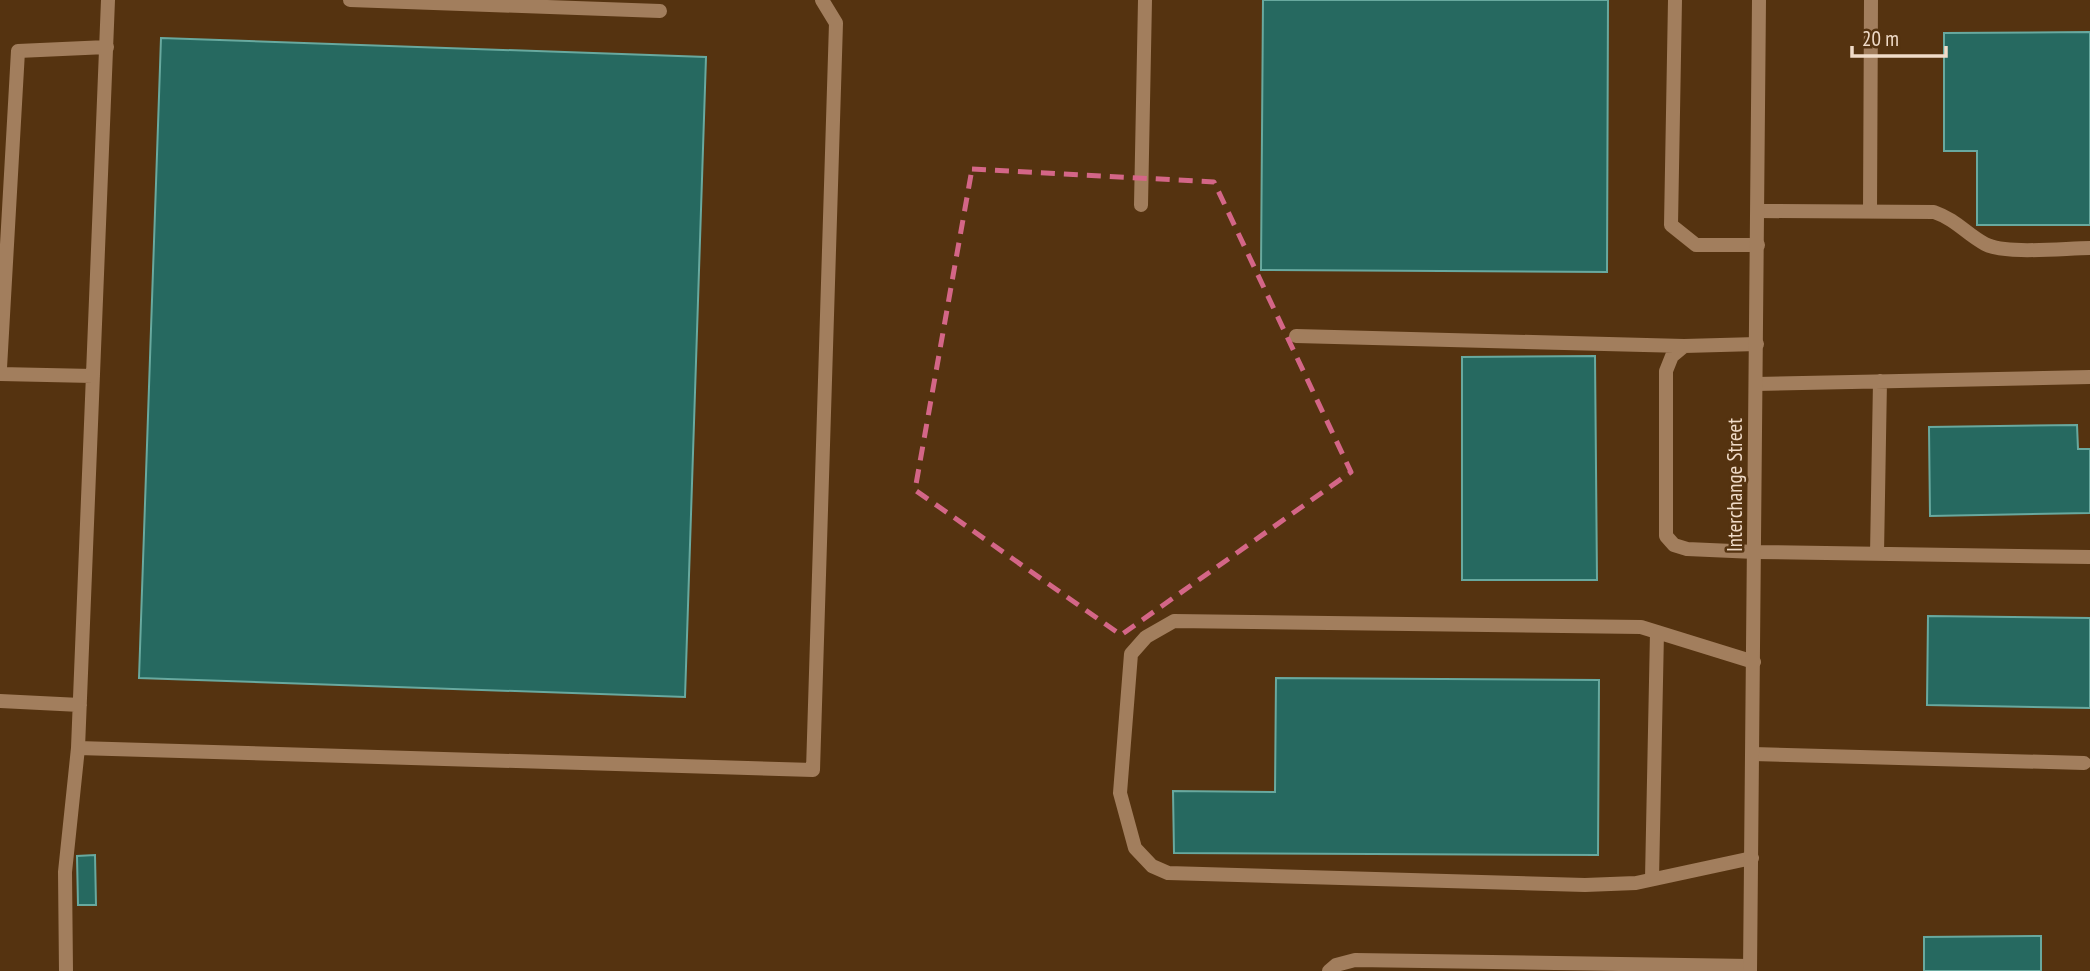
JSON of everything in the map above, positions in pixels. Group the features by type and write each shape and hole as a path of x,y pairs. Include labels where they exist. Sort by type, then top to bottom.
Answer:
{"street":[{"path":"66,971 65,872 78,748 108,0"},
{"path":"350,0 660,11"},
{"path":"78,748 813,770 836,23 822,0"},
{"path":"1141,205 1144,0"},
{"path":"1675,0 1671,225 1696,245 1758,245"},
{"name":"Interchange Street","path":"1750,969 1759,0"},
{"path":"1870,211 1871,0"},
{"path":"0,368 18,51 107,47"},
{"path":"1758,211 1934,212 1951,218 1986,244 2003,249 2090,248"},
{"path":"1296,336 1684,346 1757,344"},
{"path":"1684,346 1672,356 1667,372 1666,536 1674,545 1687,549 1755,552 2090,557"},
{"path":"0,374 93,376"},
{"path":"1756,384 2090,377"},
{"path":"1877,554 1880,381"},
{"path":"1752,858 1636,883 1585,886 1168,873 1152,866 1135,848 1120,793 1131,654 1146,637 1174,621 1641,627 1754,662"},
{"path":"1652,879 1657,632"},
{"path":"0,701 79,705"},
{"path":"1753,754 2084,763"},
{"path":"1329,971 1336,965 1355,960 1750,969"}],"highlighted area":[{"path":"972,169 1214,182 1351,472 1121,635 915,490"}],"building":[{"path":"1263,0 1608,0 1607,272 1261,270"},
{"path":"2090,32 2090,225 1977,225 1977,151 1944,151 1944,33"},
{"path":"161,38 706,57 685,697 139,678"},
{"path":"1595,356 1597,580 1462,580 1462,357"},
{"path":"2077,425 2078,449 2090,449 2090,513 1930,516 1929,427"},
{"path":"1928,616 2090,618 2090,708 1927,705"},
{"path":"1276,678 1599,680 1598,855 1174,853 1173,791 1275,792"},
{"path":"95,855 96,905 78,905 77,856"},
{"path":"2041,936 2041,971 1924,971 1924,937"}]}
